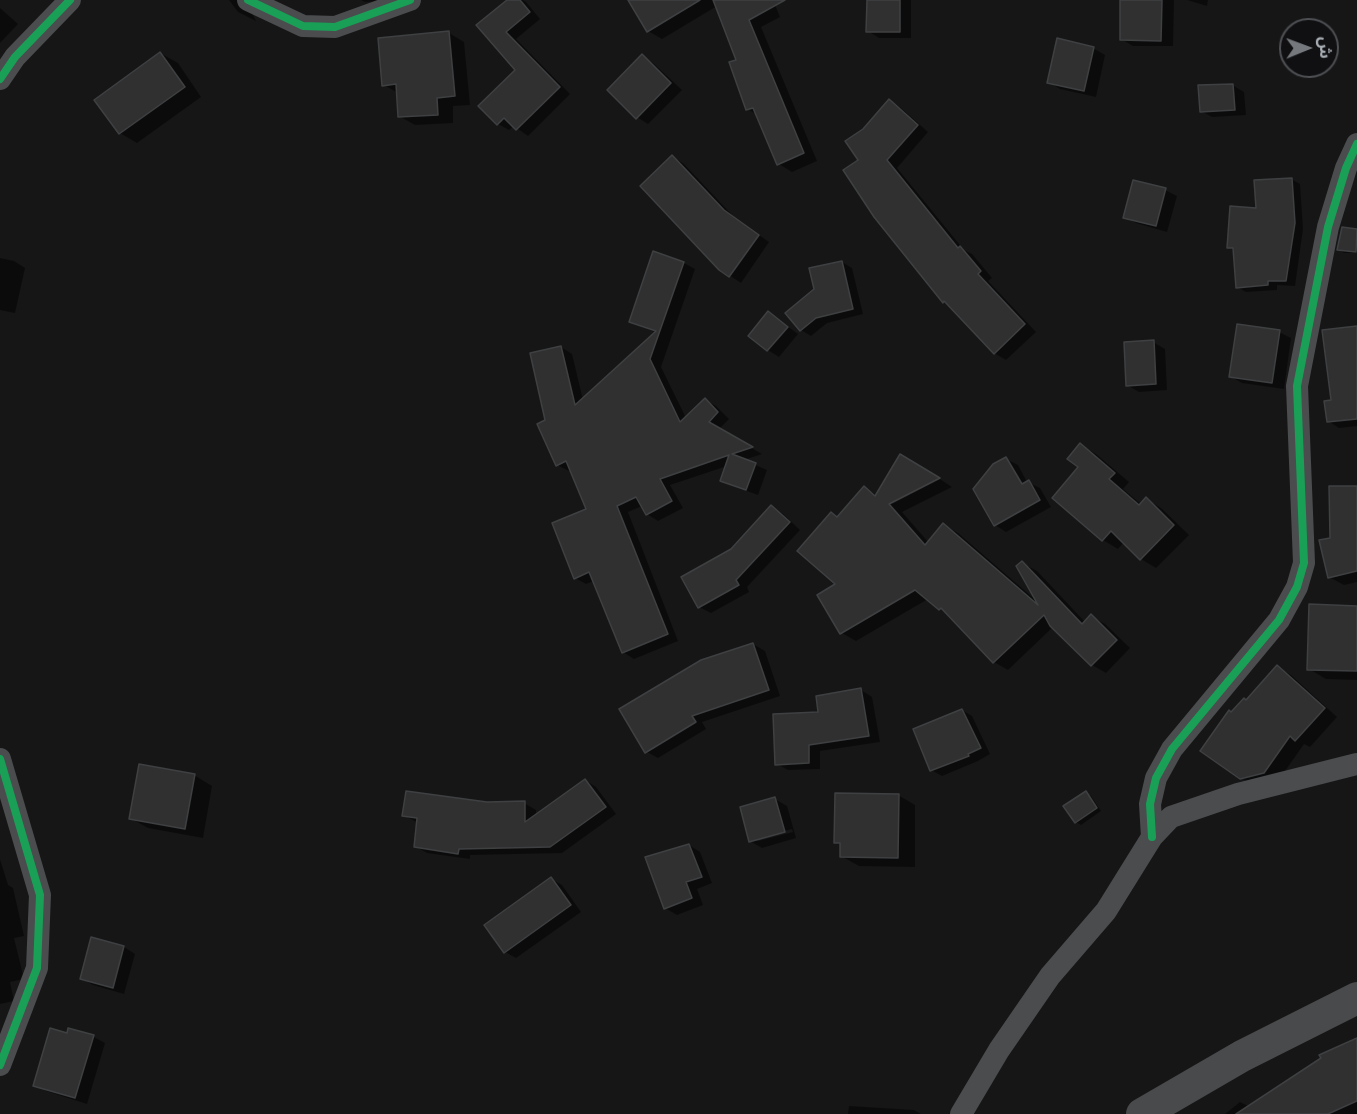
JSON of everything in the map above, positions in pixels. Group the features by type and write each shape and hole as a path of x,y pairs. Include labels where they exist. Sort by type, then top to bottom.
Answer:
{"main road":[{"path":"1142,1114 1242,1056 1357,998"}],"street":[{"path":"0,79 15,57 70,0"},
{"path":"248,0 303,27 335,27 411,0"},
{"path":"1152,837 1150,804 1156,778 1172,748 1279,620 1297,587 1304,563 1296,386 1328,227 1346,168 1357,144"},
{"path":"0,759 40,895 37,968 0,1065"},
{"path":"961,1114 1011,1031 1050,975 1106,911 1152,837 1172,817 1238,794 1357,764"}],"building":[{"path":"507,0 520,0 530,12 506,32 560,87 516,130 504,118 497,125 478,106 515,70 476,25"},
{"path":"628,0 700,0 647,32"},
{"path":"713,0 785,0 749,20 804,153 777,165 753,108 746,110 729,62 736,60"},
{"path":"867,0 900,0 900,32 866,32"},
{"path":"1120,0 1162,0 1161,41 1120,40"},
{"path":"449,31 455,96 437,98 438,115 398,117 396,84 382,86 378,38"},
{"path":"1057,38 1094,47 1084,91 1047,83"},
{"path":"160,52 185,87 119,134 94,100"},
{"path":"642,54 671,83 636,119 607,90"},
{"path":"1233,84 1235,110 1200,112 1198,85"},
{"path":"889,99 918,125 887,160 958,248 960,246 981,271 978,274 1025,324 994,354 944,301 943,303 874,217 843,170 858,160 845,141 863,129"},
{"path":"672,155 724,210 759,235 729,277 719,270 640,186"},
{"path":"1292,178 1295,223 1286,281 1268,281 1268,285 1236,288 1233,248 1227,248 1230,206 1256,208 1254,180"},
{"path":"1133,180 1166,188 1156,226 1123,218"},
{"path":"1342,227 1357,229 1356,252 1337,250"},
{"path":"653,251 684,262 650,359 680,422 705,398 718,412 709,422 753,447 732,454 756,463 746,490 720,481 729,455 660,479 672,501 646,515 636,497 617,506 668,634 622,653 589,572 574,579 552,523 586,509 566,461 556,466 537,424 545,420 530,353 561,346 575,405 656,331 629,322"},
{"path":"842,261 853,309 816,318 800,331 785,313 814,289 809,268"},
{"path":"768,311 788,327 767,351 748,336"},
{"path":"1237,324 1280,330 1272,383 1229,377"},
{"path":"1357,326 1357,419 1327,422 1324,401 1331,400 1322,330"},
{"path":"1154,340 1156,384 1126,386 1124,342"},
{"path":"1080,443 1115,473 1109,479 1139,505 1146,497 1174,525 1140,560 1111,531 1102,541 1052,498 1078,467 1067,459"},
{"path":"900,454 940,478 889,504 925,545 943,523 1038,605 1016,566 1022,561 1082,624 1091,614 1117,640 1091,666 1050,626 1044,615 993,663 941,608 939,610 915,590 840,634 817,595 835,584 797,551 831,512 837,517 864,486 875,496"},
{"path":"1006,457 1022,484 1029,480 1040,500 994,526 973,489 993,464"},
{"path":"1329,486 1357,486 1357,571 1328,578 1319,540 1330,538"},
{"path":"771,505 790,522 736,580 739,585 698,608 681,577 731,549"},
{"path":"1309,604 1357,606 1357,671 1307,670"},
{"path":"753,643 769,690 692,716 696,722 645,753 619,709 701,660"},
{"path":"1277,665 1325,708 1295,741 1290,736 1264,773 1240,779 1200,751 1229,710 1231,712 1244,698 1246,700"},
{"path":"861,688 869,736 809,745 809,763 775,765 773,714 818,712 816,696"},
{"path":"962,709 981,748 968,754 969,756 930,771 913,729"},
{"path":"139,764 195,774 185,829 129,819"},
{"path":"585,779 606,807 550,847 459,849 458,854 414,847 417,818 402,816 406,791 487,802 525,801 525,822"},
{"path":"1086,791 1097,808 1075,823 1063,806"},
{"path":"835,793 899,794 898,858 840,857 840,843 834,843"},
{"path":"775,797 785,832 749,842 740,807"},
{"path":"689,844 702,877 686,882 692,898 664,909 645,857"},
{"path":"551,877 571,905 504,953 484,925"},
{"path":"91,937 124,946 113,988 80,979"},
{"path":"50,1028 67,1033 68,1028 94,1035 75,1098 33,1086"},
{"path":"1357,1038 1357,1101 1328,1114 1236,1114 1321,1058 1319,1055"}],"cycle path":[{"path":"0,79 15,57 70,0"},
{"path":"248,0 303,26 335,27 410,0"},
{"path":"1152,837 1150,804 1156,778 1172,749 1279,620 1297,587 1304,563 1297,386 1328,227 1346,168 1357,144"},
{"path":"0,759 40,895 37,968 0,1065"}]}
